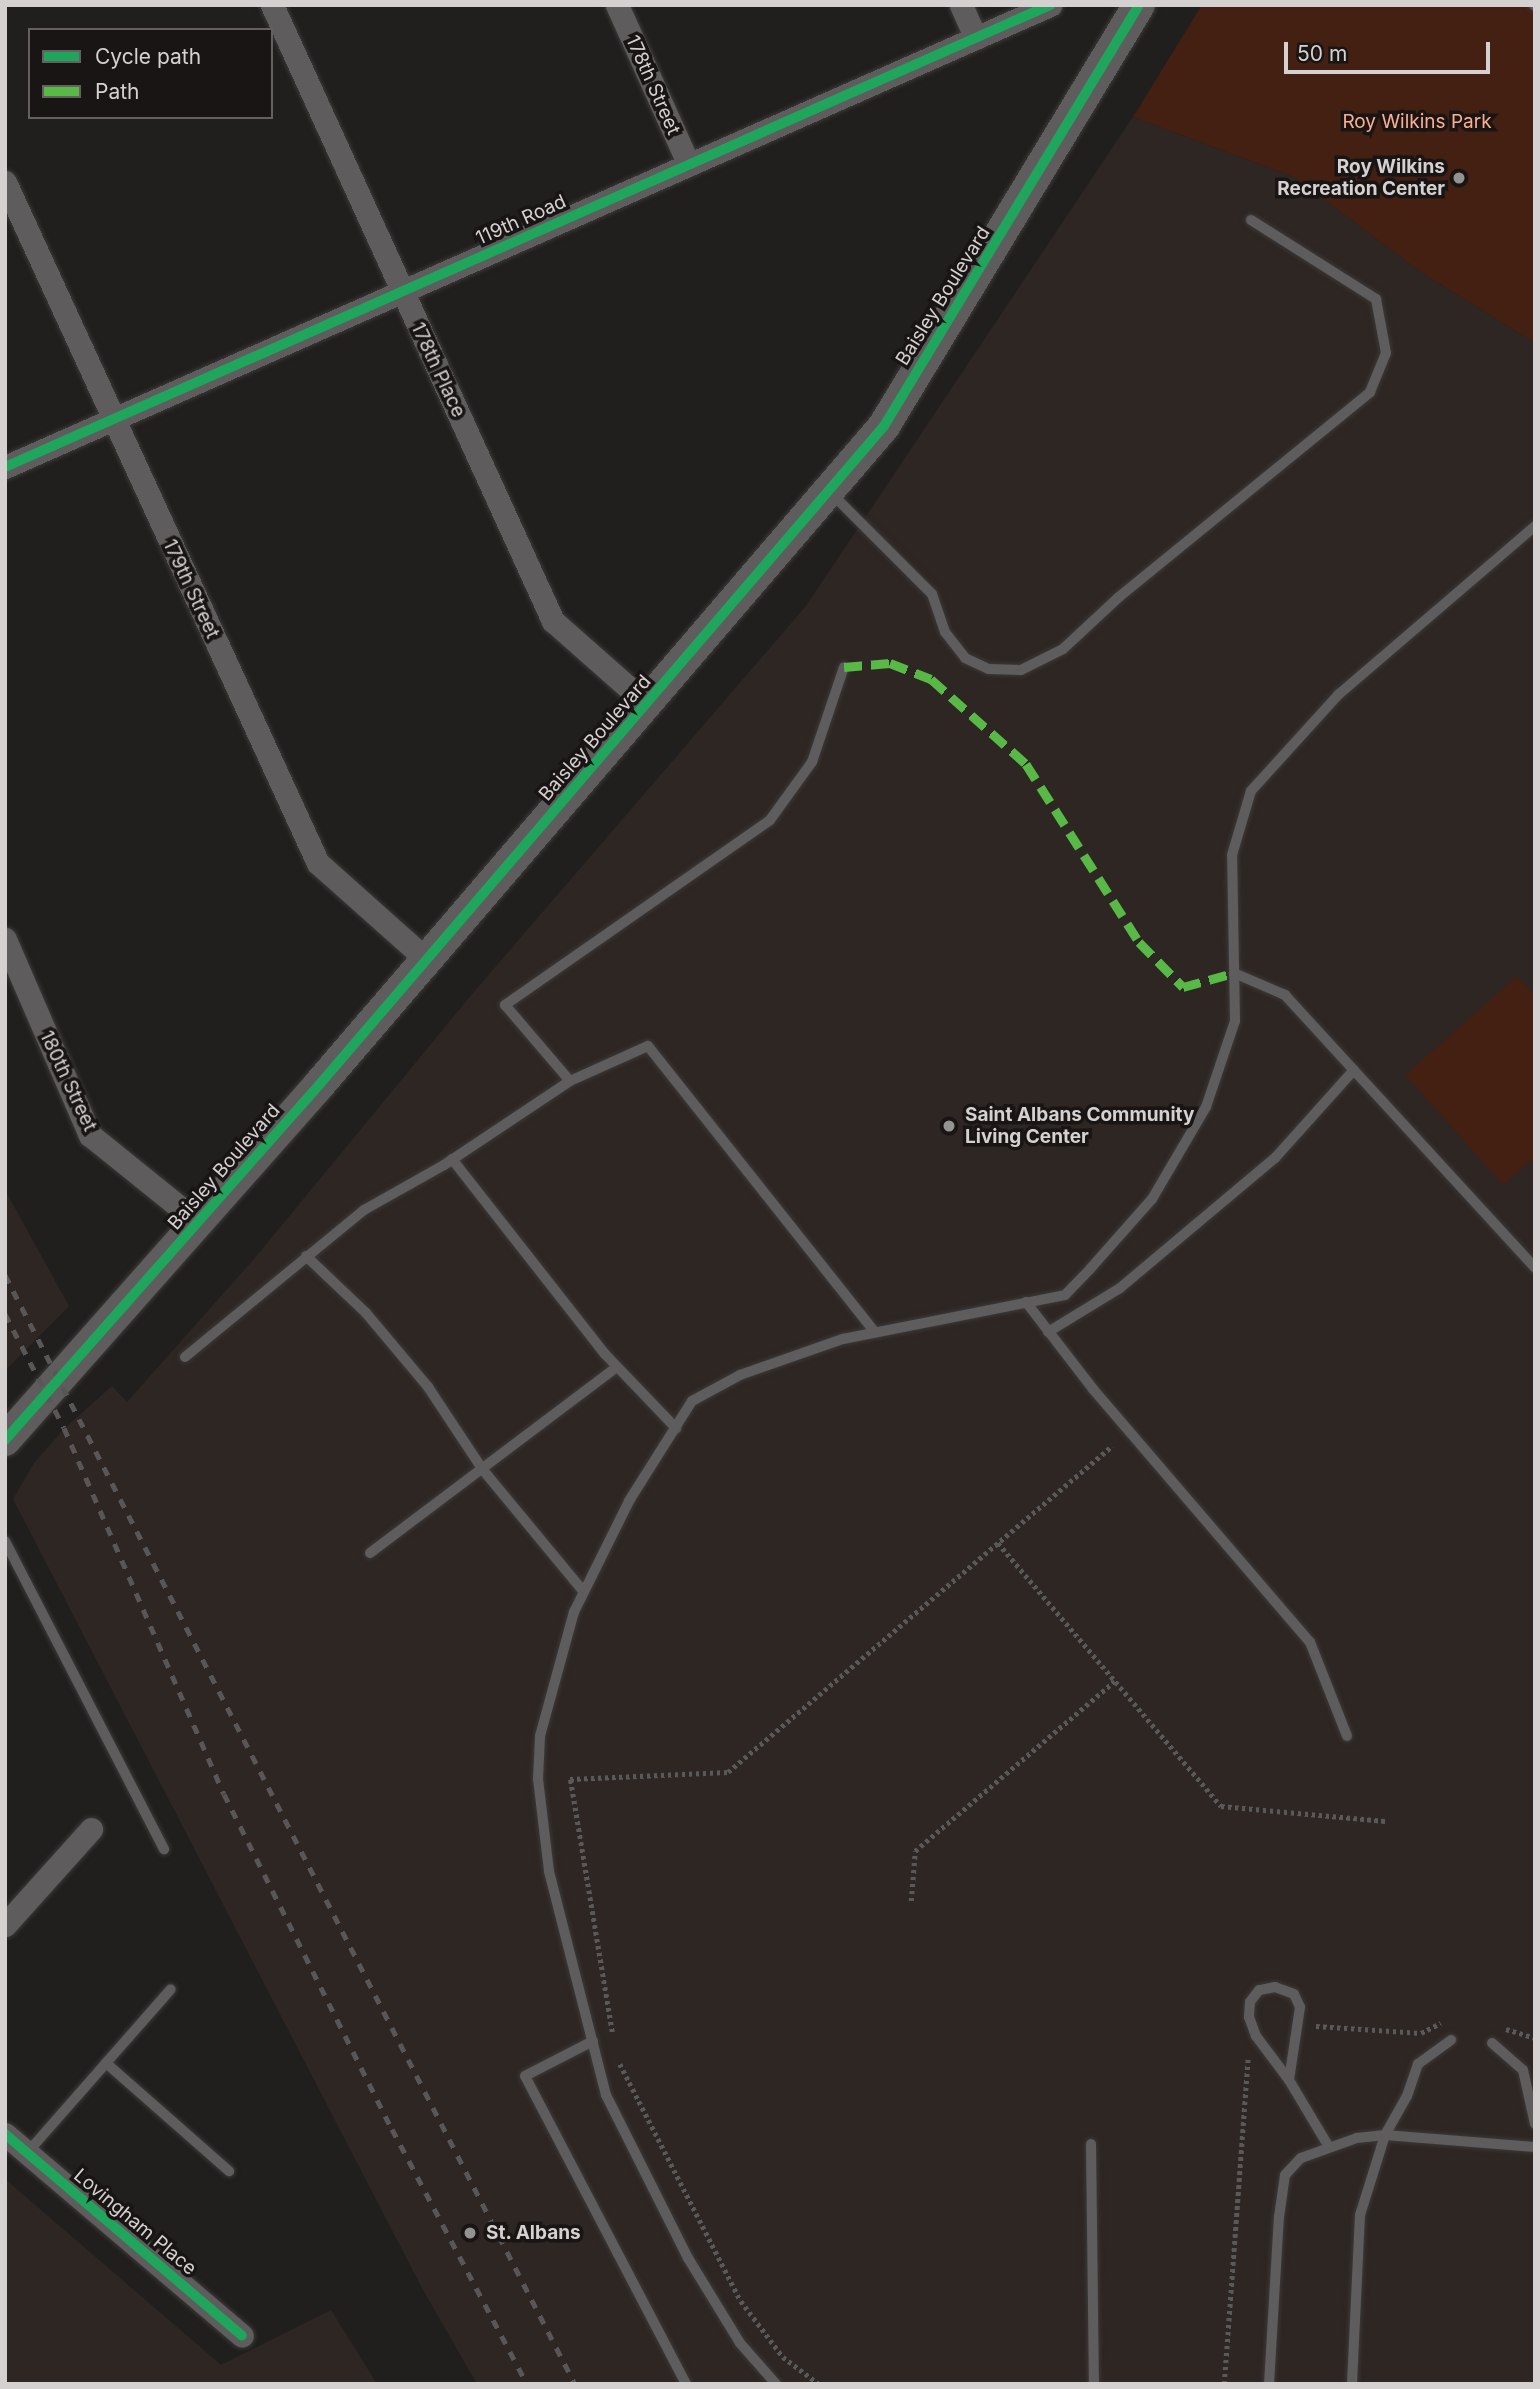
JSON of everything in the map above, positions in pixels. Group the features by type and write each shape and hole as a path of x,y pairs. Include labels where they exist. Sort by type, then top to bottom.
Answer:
{"street":[{"name":"178th Place","path":"272,5 553,621 647,704"},
{"name":"178th Street","path":"617,5 689,165"},
{"path":"961,5 976,37"},
{"name":"119th Road","path":"5,467 1050,5"},
{"name":"Baisley Boulevard","path":"5,1440 199,1223 427,960 884,426 1139,5"},
{"name":"179th Street","path":"5,182 318,863 427,960"},
{"name":"180th Street","path":"5,939 90,1135 199,1223"},
{"path":"5,1925 91,1829"},
{"name":"Lovingham Place","path":"5,2134 242,2336"}],"lane":[{"path":"829,491 932,594 945,632 965,658 989,669 1021,670 1063,649 1119,597 1370,392 1386,353 1376,299 1251,220"},
{"path":"776,2384 740,2343 688,2258 606,2095 549,1871 538,1779 540,1736 574,1612 629,1501 692,1401 740,1375 875,1332 1065,1295 1152,1199 1206,1107 1235,1021 1232,855 1251,791 1338,695 1535,526"},
{"path":"570,1081 505,1005 770,820 811,762 844,667"},
{"path":"1234,973 1285,995 1533,1262"},
{"path":"185,1357 364,1210 452,1159 570,1081 648,1046 875,1332"},
{"path":"1048,1332 1120,1289 1275,1158 1354,1070"},
{"path":"452,1159 617,1367 676,1428"},
{"path":"306,1256 366,1313 428,1387 483,1470 584,1592"},
{"path":"1026,1301 1048,1332 1310,1642 1347,1736"},
{"path":"370,1553 617,1367"},
{"path":"5,1541 164,1849"},
{"path":"1289,2080 1301,2025 1300,2007 1294,1994 1275,1987 1259,1990 1250,2002 1249,2017 1256,2036 1289,2080 1329,2147"},
{"path":"27,2153 171,1989"},
{"path":"1352,2384 1360,2215 1385,2135 1407,2096 1418,2064 1451,2040"},
{"path":"593,2041 525,2076 686,2384"},
{"path":"1492,2043 1524,2070 1535,2124"},
{"path":"106,2063 229,2171"},
{"path":"1269,2384 1285,2175 1301,2158 1329,2147 1385,2135 1535,2147"},
{"path":"1091,2144 1094,2384"}],"path":[{"path":"612,2035 569,1779 728,1772 1112,1446"},
{"path":"998,1543 1221,1806 1385,1821"},
{"path":"911,1901 915,1851 1115,1681"},
{"path":"1317,2018 1316,2026 1421,2033 1435,2022 1452,2024"},
{"path":"1493,2027 1535,2038"},
{"path":"1224,2384 1249,2058 1244,2050"},
{"path":"617,2059 741,2301 783,2357 819,2384"}],"shaded area":[{"name":"Saint Albans Community Living Center","path":"1133,117 1296,178 1419,271 1535,343 1535,2384 477,2384 422,2288 13,1499 34,1463 64,1429 112,1386 127,1402 254,1259 473,993 806,606"},
{"path":"5,1190 69,1306 5,1371"},
{"path":"5,2179 221,2365 331,2310 377,2384 5,2384"}],"green space":[{"name":"Roy Wilkins Park","path":"1202,5 1535,5 1535,343 1419,271 1296,178 1133,117"},
{"path":"1517,976 1535,996 1535,1157 1503,1185 1405,1075"}],"railway":[{"path":"5,1275 575,2384"},
{"path":"5,1314 64,1428 224,1794 392,2129 527,2384"}],"marked path":[{"path":"844,667 890,663 931,679 1026,764 1139,942 1183,987 1234,973"}],"cycle path":[{"path":"5,467 1050,5"},
{"path":"5,1440 319,1085 884,426 1139,5"},
{"path":"5,2134 242,2336"}],"place":[{"name":"Roy Wilkins Recreation Center","path":"1459,178"},
{"name":"Saint Albans Community Living Center","path":"949,1126"},
{"name":"St. Albans","path":"470,2233"}]}
